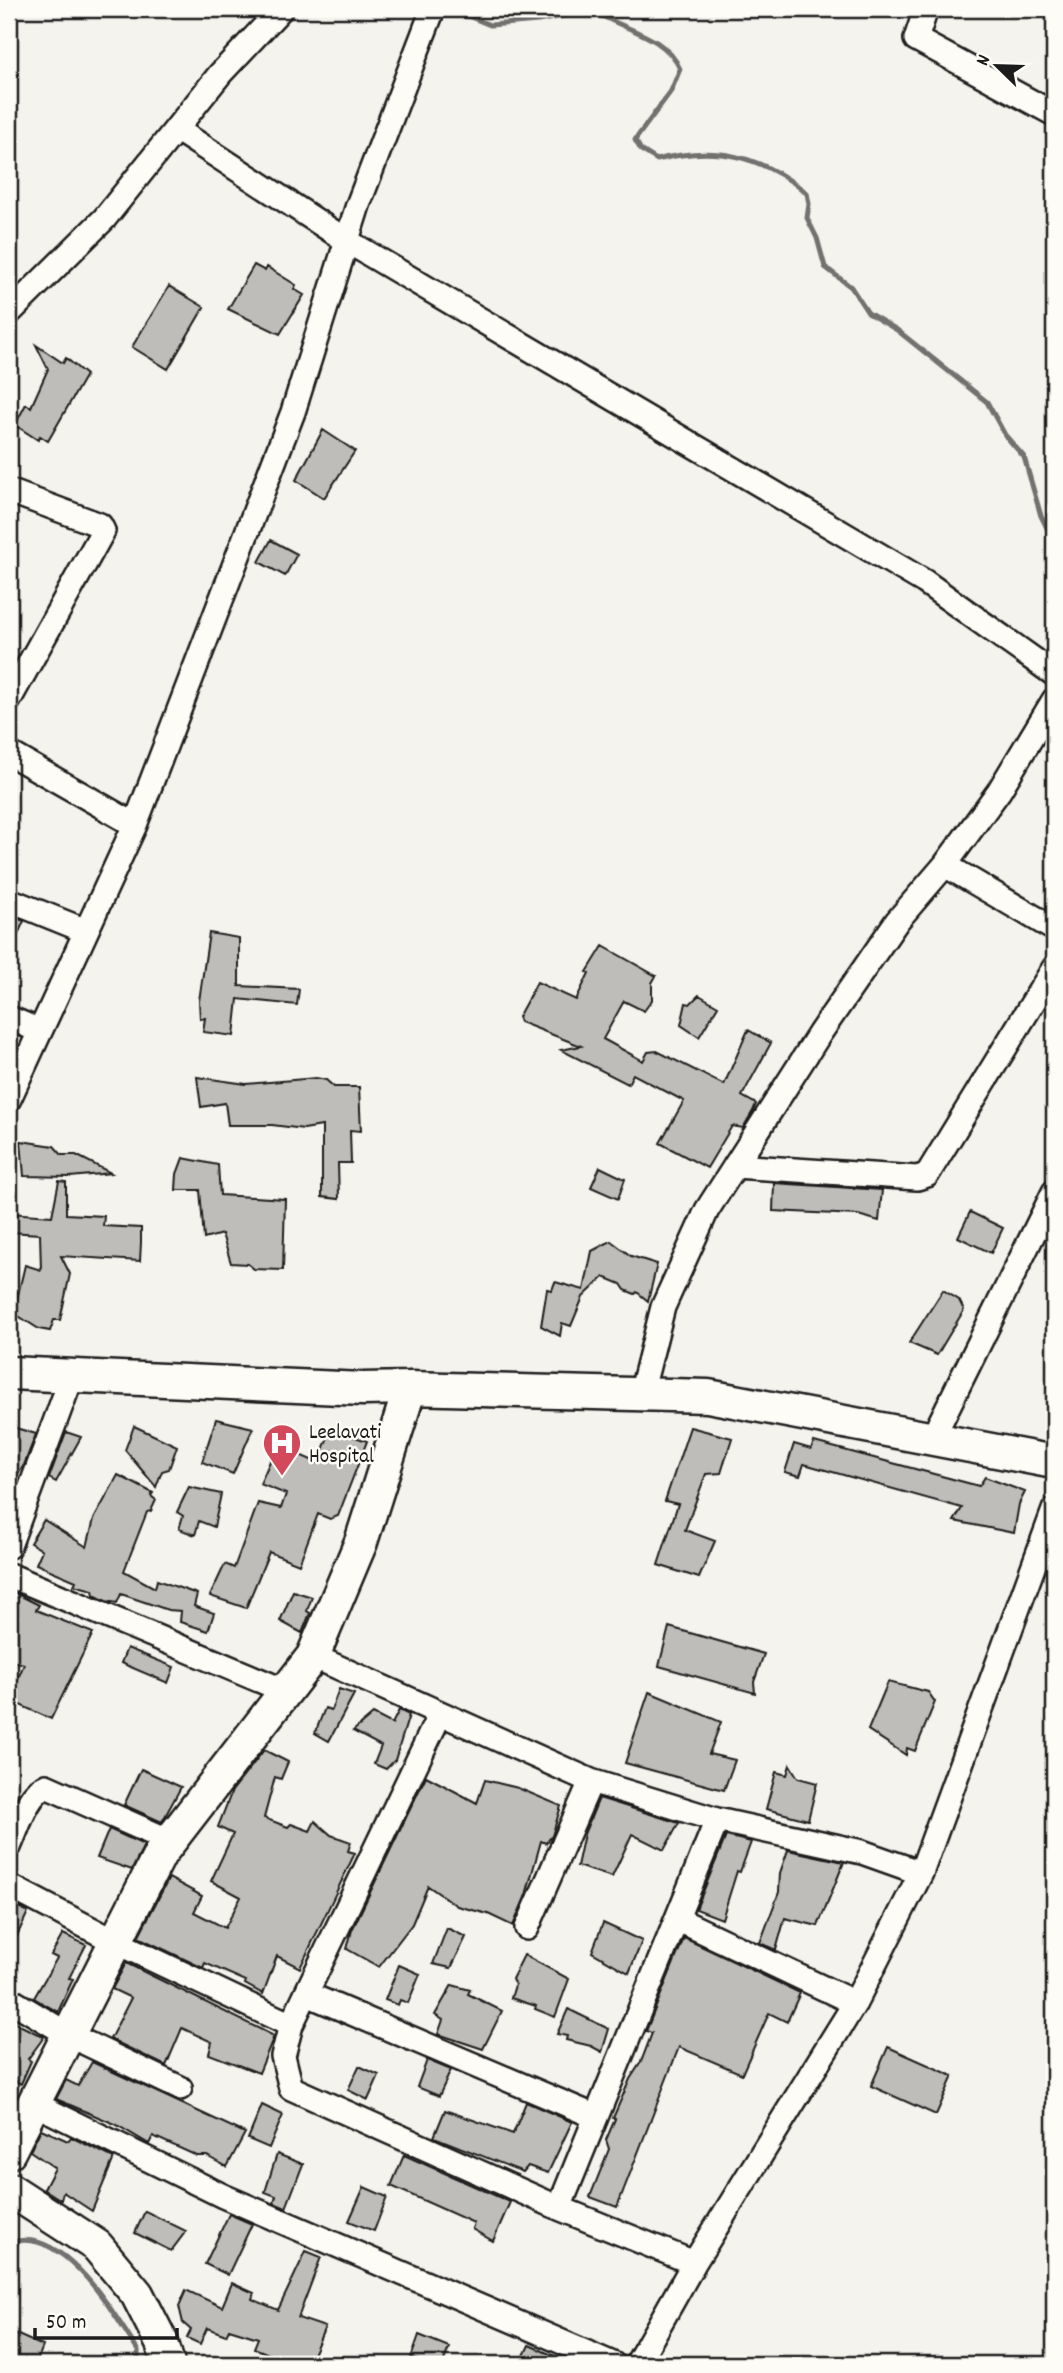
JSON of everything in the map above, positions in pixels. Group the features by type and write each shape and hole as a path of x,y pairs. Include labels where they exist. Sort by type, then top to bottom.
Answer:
{"main road":[{"path":"9,1373 363,1389 708,1396 931,1441 1054,1462"},
{"path":"9,2152 160,1854 313,1656 361,1542 410,1388"},
{"path":"9,2189 97,2246 137,2294 162,2343 168,2364"}],"street":[{"path":"9,313 104,219 219,74 281,9"},
{"path":"9,1099 135,825 293,412 347,242 433,9"},
{"path":"926,9 916,39 1054,114"},
{"path":"176,129 347,242 925,582 1054,674"},
{"path":"9,491 100,525 103,531 9,700"},
{"path":"641,1394 663,1307 707,1210 897,921 945,865 999,791 1054,700"},
{"path":"9,753 135,825"},
{"path":"945,865 1054,929"},
{"path":"9,900 86,931"},
{"path":"735,1167 918,1178 927,1175 1054,968"},
{"path":"9,1018 40,1031"},
{"path":"931,1441 1054,1192"},
{"path":"9,1546 72,1376"},
{"path":"637,2364 694,2263 855,2003 922,1873 1054,1510"},
{"path":"9,1575 285,1691"},
{"path":"313,1656 592,1781 717,1819 862,1853 922,1873"},
{"path":"440,1714 291,2025 283,2056 291,2088 559,2208 694,2263"},
{"path":"527,1928 592,1781"},
{"path":"9,1847 30,1802 39,1788 46,1786 170,1840"},
{"path":"559,2208 594,2116 679,1920 717,1819"},
{"path":"9,1886 116,1942 291,2025"},
{"path":"679,1920 855,2003"},
{"path":"307,1994 594,2116"},
{"path":"9,1999 69,2035 180,2088"},
{"path":"33,2104 223,2196 613,2364"}],"building":[{"path":"254,265 265,271 267,267 296,285 294,289 304,295 280,334 228,309"},
{"path":"169,286 204,307 168,369 132,347"},
{"path":"36,345 63,363 66,358 86,375 48,441 40,436 38,440 15,425 26,404 31,407 48,369"},
{"path":"323,430 355,451 324,498 296,480"},
{"path":"271,540 297,554 285,576 259,562"},
{"path":"9,915 24,921 9,954"},
{"path":"209,933 239,938 239,986 299,989 297,1005 238,999 234,1036 203,1032 205,1018 200,1019 199,1001"},
{"path":"603,946 656,976 652,983 652,1000 644,1011 624,1001 603,1039 643,1061 648,1052 657,1051 724,1085 748,1030 771,1043 742,1096 756,1104 753,1111 743,1128 732,1126 707,1168 660,1143 684,1101 633,1074 628,1084 561,1050 581,1046 520,1022 518,1017 537,982 576,1000 589,973 587,972"},
{"path":"699,995 718,1006 699,1037 681,1025 686,1003 690,1004"},
{"path":"197,1077 246,1084 316,1078 326,1080 334,1087 359,1087 361,1131 350,1130 351,1163 338,1163 339,1199 322,1197 322,1126 304,1129 272,1125 228,1125 225,1103 201,1107"},
{"path":"21,1141 54,1146 62,1155 76,1155 111,1173 70,1177 24,1176"},
{"path":"183,1158 218,1165 220,1195 285,1199 283,1270 254,1269 248,1264 231,1263 222,1234 204,1239 200,1190 176,1190 177,1174"},
{"path":"600,1167 625,1179 618,1199 591,1187"},
{"path":"59,1181 66,1182 66,1214 104,1216 103,1226 141,1228 140,1261 61,1256 70,1274 60,1320 54,1320 50,1331 39,1329 9,1310 9,1297 17,1299 25,1265 41,1270 40,1234 9,1232 9,1213 52,1216"},
{"path":"774,1183 882,1190 879,1221 858,1215 773,1211"},
{"path":"970,1212 1003,1228 991,1253 958,1237"},
{"path":"611,1241 631,1256 657,1264 648,1301 637,1292 635,1294 625,1290 621,1284 604,1277 583,1297 571,1326 562,1323 560,1336 541,1326 547,1289 552,1290 555,1282 584,1290 592,1251"},
{"path":"943,1290 959,1300 964,1310 937,1355 909,1343"},
{"path":"216,1419 253,1428 233,1474 202,1462"},
{"path":"9,1426 36,1434 24,1465 9,1488"},
{"path":"134,1426 177,1446 169,1469 162,1471 156,1487 125,1450"},
{"path":"690,1427 732,1438 721,1473 706,1474 685,1530 715,1541 699,1578 658,1565 678,1504 665,1501"},
{"path":"331,1429 367,1441 338,1516 330,1519 318,1514 299,1564 269,1552 246,1608 210,1596 225,1564 234,1568 258,1503 281,1508 286,1494 260,1484 277,1445 318,1463"},
{"path":"66,1432 81,1437 56,1482 49,1478"},
{"path":"814,1442 979,1486 985,1477 1025,1492 1019,1504 1014,1533 954,1521 962,1508 804,1464 800,1476 785,1472 794,1444 811,1449"},
{"path":"118,1475 153,1493 151,1496 156,1500 151,1511 147,1512 124,1571 155,1588 157,1580 197,1594 194,1606 214,1613 208,1631 180,1622 181,1611 168,1610 121,1594 117,1603 106,1601 94,1595 93,1590 74,1585 76,1581 36,1564 42,1550 30,1543 44,1520 87,1547 94,1519"},
{"path":"189,1487 221,1494 214,1527 199,1521 195,1535 179,1529 183,1516 177,1512"},
{"path":"9,1590 39,1605 36,1610 93,1633 51,1719 9,1700 24,1664 9,1660"},
{"path":"293,1591 312,1597 307,1611 310,1613 302,1633 280,1621"},
{"path":"669,1627 764,1654 754,1682 755,1693 659,1666"},
{"path":"127,1648 174,1667 168,1683 121,1663"},
{"path":"888,1682 928,1692 935,1702 915,1751 907,1748 906,1755 868,1730"},
{"path":"339,1689 354,1694 329,1741 315,1733 325,1708 331,1710"},
{"path":"649,1692 721,1722 709,1754 735,1760 724,1790 625,1763"},
{"path":"399,1710 409,1715 395,1760 386,1769 374,1764 381,1746 353,1731 373,1714 392,1724"},
{"path":"264,1750 288,1762 281,1779 275,1777 264,1818 288,1827 291,1824 310,1831 315,1821 331,1835 351,1842 348,1851 355,1853 300,1968 277,1956 263,1994 245,1984 246,1981 205,1963 203,1968 138,1937 169,1878 202,1896 194,1912 225,1928 241,1897 211,1881 233,1834 218,1827 232,1791"},
{"path":"790,1765 798,1778 817,1783 808,1820 766,1809 776,1772 787,1775"},
{"path":"141,1769 181,1787 162,1822 124,1805"},
{"path":"426,1776 477,1803 485,1780 518,1788 561,1806 552,1836 546,1843 541,1841 526,1895 513,1926 488,1914 457,1906 428,1886 412,1924 379,1967 347,1949 352,1930"},
{"path":"599,1798 679,1823 664,1850 632,1834 612,1877 577,1866 584,1834"},
{"path":"109,1829 144,1845 132,1870 97,1858"},
{"path":"726,1836 751,1842 740,1872 737,1871 722,1919 696,1909"},
{"path":"788,1850 844,1862 818,1926 785,1918 776,1950 760,1943 779,1892 780,1873"},
{"path":"9,1902 28,1912 9,1953"},
{"path":"603,1923 642,1941 629,1973 592,1952"},
{"path":"447,1928 466,1937 451,1968 433,1964"},
{"path":"63,1934 86,1945 69,1978 73,1979 58,2012 34,1998 57,1958 51,1955"},
{"path":"684,1938 800,1993 787,2022 769,2013 742,2074 679,2047 617,2207 590,2197 609,2149 606,2140 615,2119 613,2118 630,2079 641,2062 652,2033 646,2031"},
{"path":"524,1955 569,1979 555,2017 535,2009 536,2006 511,1998 515,1985 512,1979"},
{"path":"126,1963 274,2036 259,2073 209,2054 212,2042 182,2028 166,2066 110,2039 131,1998 112,1989"},
{"path":"399,1965 420,1974 408,2003 400,2000 398,2005 385,2000"},
{"path":"452,1985 470,1990 468,1994 502,2011 483,2049 438,2034 443,2020 435,2015"},
{"path":"568,2009 609,2029 602,2052 591,2046 566,2040 567,2036 557,2034"},
{"path":"9,2020 44,2037 28,2059 31,2061 21,2084 9,2078"},
{"path":"888,2047 953,2076 936,2115 871,2086"},
{"path":"427,2060 451,2070 439,2096 417,2087"},
{"path":"92,2062 245,2133 227,2167 207,2156 197,2156 153,2136 149,2144 115,2124 56,2099 66,2080 78,2086"},
{"path":"359,2066 379,2075 368,2100 348,2090"},
{"path":"526,2102 572,2122 548,2173 528,2166 523,2172 434,2137 445,2110 513,2134"},
{"path":"262,2105 283,2115 269,2148 248,2139"},
{"path":"41,2129 68,2141 71,2137 114,2158 92,2211 63,2192 61,2200 44,2189 55,2168 30,2151"},
{"path":"277,2154 303,2164 286,2208 274,2203 276,2196 265,2192"},
{"path":"404,2155 510,2202 493,2241 472,2229 474,2223 391,2186"},
{"path":"364,2187 387,2197 374,2231 349,2221"},
{"path":"145,2211 186,2231 171,2251 135,2233"},
{"path":"229,2214 252,2224 228,2275 205,2264"},
{"path":"306,2251 321,2257 298,2318 325,2327 309,2364 293,2364 254,2348 258,2338 229,2329 226,2335 207,2328 200,2344 187,2338 191,2330 183,2323 179,2306 186,2290 222,2307 232,2283 254,2293 252,2299 278,2310"},
{"path":"9,2331 43,2346 36,2364 18,2364 19,2360 9,2356"},
{"path":"419,2335 449,2347 443,2364 430,2364 411,2358"},
{"path":"529,2345 573,2364 520,2364"}],"waterway":[{"path":"451,9 490,25 538,21 592,10 642,34 664,48 680,69 671,91 635,140 641,150 657,160 698,153 736,157 772,170 807,193 807,218 817,238 825,267 851,287 868,313 897,330 987,402 1005,435 1024,457 1041,516 1050,534 1049,547 1054,550"},
{"path":"9,2243 29,2240 49,2246 67,2259 101,2295 138,2351 138,2364"}],"place":[{"name":"Leelavati Hospital","path":"282,1477"}]}
